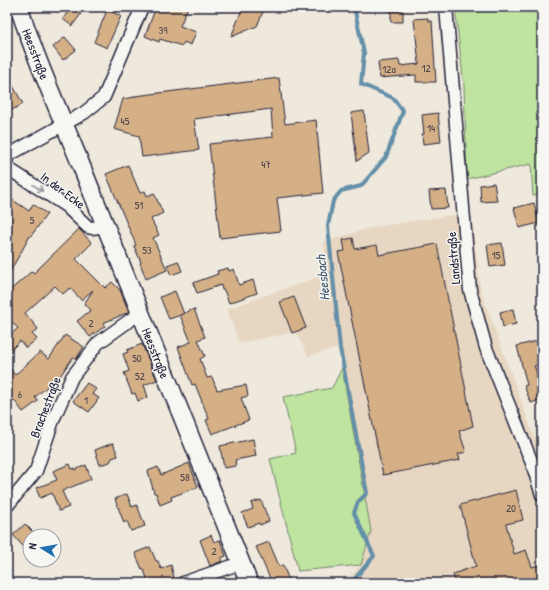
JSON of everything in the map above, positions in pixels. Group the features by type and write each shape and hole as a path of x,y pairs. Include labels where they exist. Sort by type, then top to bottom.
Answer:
{"main road":[{"name":"Heesstraße","path":"19,7 26,30 63,123 249,583"}],"street":[{"path":"7,156 63,123 84,113 104,97 142,7"},
{"name":"Landstraße","path":"446,7 470,290 486,348 537,463 542,495"},
{"name":"In der Ecke","path":"7,165 12,171 66,206 88,227 92,228 105,226"},
{"name":"Brachestraße","path":"7,506 36,471 53,420 72,377 98,343 140,313"},
{"path":"183,583 241,563"}],"shaded area":[{"path":"471,212 481,292 542,458 542,583 343,583 361,565 371,531 338,348 308,356 296,332 239,343 227,309 327,274 324,242 369,228"}],"green space":[{"path":"455,7 542,7 542,194 533,196 531,164 467,179 464,86"},
{"path":"342,368 371,531 361,565 298,571 270,459 296,453 283,397 332,388"}],"building":[{"path":"71,7 81,14 72,26 63,19"},
{"path":"156,7 188,7 180,26 196,32 191,45 184,42 182,46 160,39 159,42 145,36"},
{"path":"243,7 265,7 257,26 231,37"},
{"path":"107,10 121,16 107,48 94,42"},
{"path":"391,10 403,11 403,22 391,22"},
{"path":"428,18 428,21 432,21 436,82 416,82 416,75 380,78 378,62 399,60 400,66 419,64 414,19"},
{"path":"65,37 76,50 63,60 53,47"},
{"path":"7,75 23,104 10,111 7,105"},
{"path":"279,78 285,124 316,120 323,193 277,198 281,231 220,238 209,144 273,137 271,109 194,119 199,150 142,157 139,136 114,129 123,99 135,96"},
{"path":"364,111 369,153 357,161 351,113"},
{"path":"438,113 441,142 423,144 422,134 424,134 422,115"},
{"path":"128,165 140,193 145,191 147,196 154,193 163,213 151,219 159,235 153,238 167,270 146,279 134,246 136,245 106,174"},
{"path":"494,183 497,201 481,202 480,185"},
{"path":"446,190 448,208 431,209 429,191"},
{"path":"7,196 29,211 33,204 47,214 30,236 7,277"},
{"path":"534,203 539,223 519,228 514,208"},
{"path":"79,229 92,243 76,259 105,288 112,282 120,290 129,312 103,323 105,326 90,337 77,321 91,310 84,304 93,290 81,300 70,288 63,294 55,286 25,313 38,329 32,334 37,339 26,348 20,341 7,354 7,338 18,328 7,318 7,293 32,271 34,273"},
{"path":"353,238 355,249 377,245 379,255 437,244 473,426 459,431 466,452 458,454 460,460 383,475 338,252 345,251 343,240"},
{"path":"502,243 505,265 490,267 487,245"},
{"path":"178,261 182,271 171,275 167,265"},
{"path":"228,268 229,271 234,269 239,285 253,280 257,293 229,303 221,285 197,293 193,283 218,274 217,271"},
{"path":"175,291 184,314 169,319 160,297"},
{"path":"294,297 306,328 292,333 280,302"},
{"path":"194,309 205,337 198,340 205,356 200,359 207,378 212,377 217,390 246,385 248,396 241,398 249,420 212,434 206,420 209,419 195,384 192,385 178,347 191,342 180,315"},
{"path":"513,309 516,324 503,327 500,312"},
{"path":"65,335 84,347 76,359 73,357 56,382 54,381 35,397 38,401 23,412 14,400 7,405 7,365 15,375 40,352 49,359"},
{"path":"537,341 542,364 534,366 542,385 542,399 531,403 524,386 527,385 517,346"},
{"path":"142,344 157,380 144,385 148,397 138,401 135,393 132,394 124,373 129,371 123,354 128,352 127,350"},
{"path":"87,383 96,389 92,394 99,398 89,412 73,401"},
{"path":"253,439 256,456 235,460 236,466 224,468 220,446"},
{"path":"113,443 118,456 112,458 110,462 100,465 95,450"},
{"path":"189,463 198,487 171,497 172,500 160,505 156,493 154,493 148,471 158,467 161,475"},
{"path":"70,464 72,469 75,468 75,470 86,465 91,479 62,491 69,507 59,511 52,493 40,498 36,488 57,480 53,471"},
{"path":"516,490 523,520 506,524 514,554 526,550 532,567 542,564 542,583 456,583 453,574 476,566 460,505"},
{"path":"127,494 132,507 137,505 145,526 131,531 127,521 124,523 115,499"},
{"path":"261,500 269,521 260,525 259,523 248,527 242,513 253,509 251,503"},
{"path":"25,524 29,528 22,528 22,545 13,535"},
{"path":"211,535 214,542 220,540 226,556 221,558 222,561 210,566 200,540"},
{"path":"269,542 279,566 283,565 290,583 272,583 256,547"},
{"path":"150,547 161,569 171,565 175,583 149,583 135,553"}],"waterway":[{"name":"Heesbach","path":"351,583 374,556 354,513 358,502 367,493 340,348 328,226 333,201 341,191 361,186 386,157 403,111 393,98 361,84 364,53 354,7"}]}
